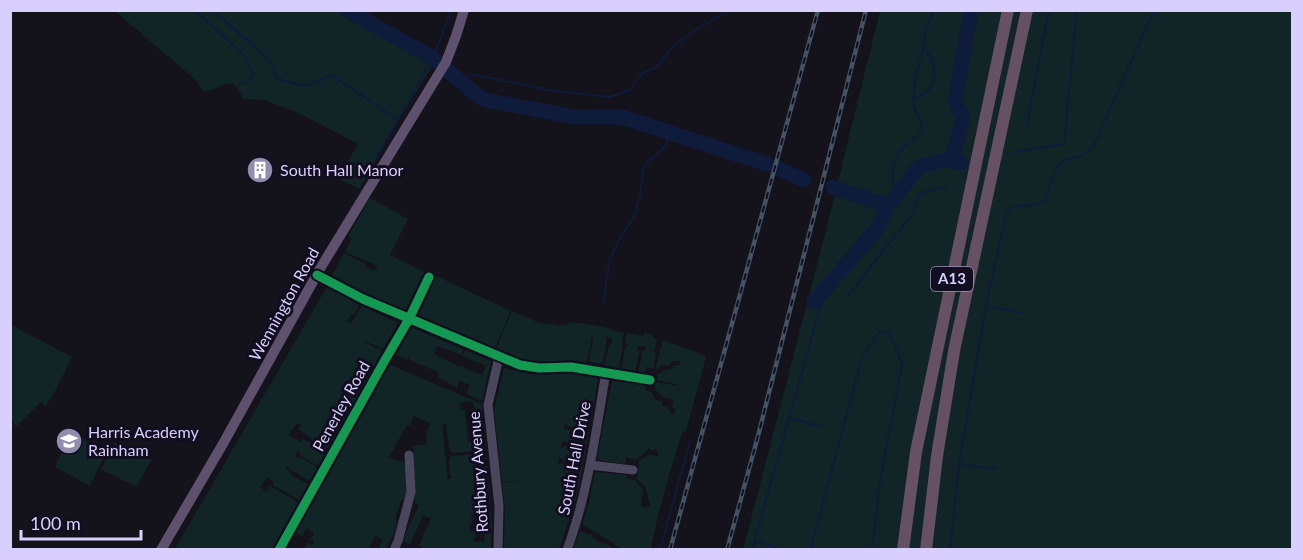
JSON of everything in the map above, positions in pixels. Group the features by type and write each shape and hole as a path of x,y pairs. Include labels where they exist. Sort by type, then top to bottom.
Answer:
{"highway":[{"name":"A13","path":"903,549 916,452 1008,10"},
{"name":"A13","path":"926,549 937,456 954,351 1027,10"}],"main road":[{"name":"Wennington Road","path":"161,549 224,442 317,275 446,62 465,10"}],"street":[{"path":"317,275 363,299 520,365 539,368 571,367 650,380"},
{"name":"Penerley Road","path":"279,549 409,319 429,277"},
{"name":"Rothbury Avenue","path":"498,549 499,506 488,405 500,357"},
{"name":"South Hall Drive","path":"567,549 577,523 590,465 606,372"},
{"path":"394,549 398,542 411,492 409,455"},
{"path":"590,465 633,470"}],"green space":[{"path":"115,11 348,11 438,57 359,189 338,178 358,144 299,113 264,100 243,99 234,85 225,84 203,91 196,80"},
{"path":"880,11 1292,11 1292,549 743,550"},
{"path":"370,198 408,219 390,255 424,272 405,311 332,275 344,253 374,271 378,266 345,252 352,238 348,236"},
{"path":"436,276 511,311 495,348 419,315"},
{"path":"326,288 359,305 354,315 351,314 347,321 351,324 362,306 398,323 383,349 365,341 382,351 328,449 298,430 301,425 297,423 289,435 301,442 303,439 326,452 318,466 297,451 295,457 300,457 317,467 310,481 288,467 286,469 292,473 291,475 308,484 299,500 273,485 274,482 267,477 260,487 266,492 270,486 298,502 272,549 175,549"},
{"path":"512,311 540,323 560,326 572,322 624,333 619,368 604,365 613,339 607,337 603,364 589,362 592,336 587,362 525,360 496,349"},
{"path":"11,325 72,357 46,406 41,402 16,427 10,408 12,396 10,395"},
{"path":"412,328 463,349 461,355 437,346 434,354 457,365 456,370 458,365 482,375 486,366 462,356 465,350 491,361 482,401 467,394 470,385 460,381 456,390 456,387 437,377 439,373 408,358 407,360 396,355"},
{"path":"645,332 657,339 653,369 646,367 645,374 638,373 646,346 638,346 637,351 640,351 635,372 621,369 625,348 629,344 625,343 627,333 644,336"},
{"path":"663,340 706,357 686,431 682,433 665,491 651,549 622,549 582,524 597,472 626,475 627,479 635,480 643,490 641,505 644,508 650,506 647,494 649,493 637,479 639,460 649,455 658,456 656,449 652,451 648,446 647,451 637,459 626,458 624,464 600,460 597,457 613,378 643,383 645,390 651,392 656,400 663,401 662,405 668,408 672,415 676,410 672,407 674,400 664,398 655,389 656,382 679,386 656,380 658,374 681,364 680,361 671,361 669,366 663,365 655,369"},
{"path":"390,365 482,404 482,421 476,422 473,401 460,403 461,410 465,410 468,442 477,441 477,434 483,434 485,450 452,453 449,449 446,424 442,425 448,479 451,479 449,460 452,456 485,453 492,522 491,549 428,550 419,546 431,518 423,515 410,545 403,541 419,505 415,504 413,446 427,444 425,434 431,424 414,416 389,457 406,464 407,492 401,501 395,519 397,522 394,533 386,549 378,549 383,540 375,536 368,549 304,549 308,543 311,545 314,543 310,540 314,533 306,528 302,536 296,533","holes":["475,496 483,496 486,523 484,542 473,541 473,538 476,538 476,532 469,531 470,524 472,524 471,515 476,515 475,508 480,507 480,505 475,505"]},
{"path":"504,368 531,374 547,375 562,372 598,378 589,431 564,424 564,429 589,433 586,447 563,441 560,447 586,450 583,464 563,461 559,457 558,464 583,466 577,495 559,549 504,549 505,510 502,483 523,480 502,482 494,410"},
{"path":"70,433 107,450 90,486 55,467"},
{"path":"115,442 151,460 137,487 101,469"},
{"path":"580,531 592,535 597,539 596,541 614,549 573,549"}],"waterway":[{"path":"195,10 245,56 253,74 249,81 241,84"},
{"path":"212,10 270,60 277,79 306,86 332,75 398,120 433,58 451,10"},
{"path":"347,10 433,58 485,100 576,117 622,117 767,164"},
{"path":"471,74 549,90 610,97 630,90 641,74 656,67 673,47 693,31 730,10"},
{"path":"931,10 932,17"},
{"path":"895,198 894,162 901,150 918,136 923,128 913,99 926,29 935,10"},
{"path":"951,161 963,118 955,101 971,10"},
{"path":"1027,124 1049,10"},
{"path":"1015,152 1064,144 1077,10"},
{"path":"950,550 959,464 986,306 1006,214 1013,206 1035,205 1044,200 1057,166 1065,160 1083,155 1093,147 1154,10"},
{"path":"913,99 927,92 933,81 933,63 923,47"},
{"path":"375,159 398,120"},
{"path":"603,303 610,259 634,217 645,164 665,147 671,133"},
{"path":"814,302 877,229 888,206 917,169 946,160 961,163"},
{"path":"779,169 804,180"},
{"path":"833,187 888,206"},
{"path":"847,297 912,214 920,193 945,188"},
{"path":"752,550 825,290"},
{"path":"987,306 1022,313"},
{"path":"812,550 860,365 864,354 879,332 888,333 891,336 902,364 879,488 872,550"},
{"path":"789,417 820,427"},
{"path":"660,550 690,441"},
{"path":"959,464 995,469"},
{"path":"754,541 783,549"}],"railway":[{"path":"670,550 818,10"},
{"path":"727,550 866,10"}],"cycle path":[{"path":"317,275 363,299 520,365 539,368 571,367 650,380"},
{"path":"279,550 409,319 429,277"}],"place":[{"name":"South Hall Manor","path":"260,170"},
{"name":"Harris Academy Rainham","path":"69,441"}]}
